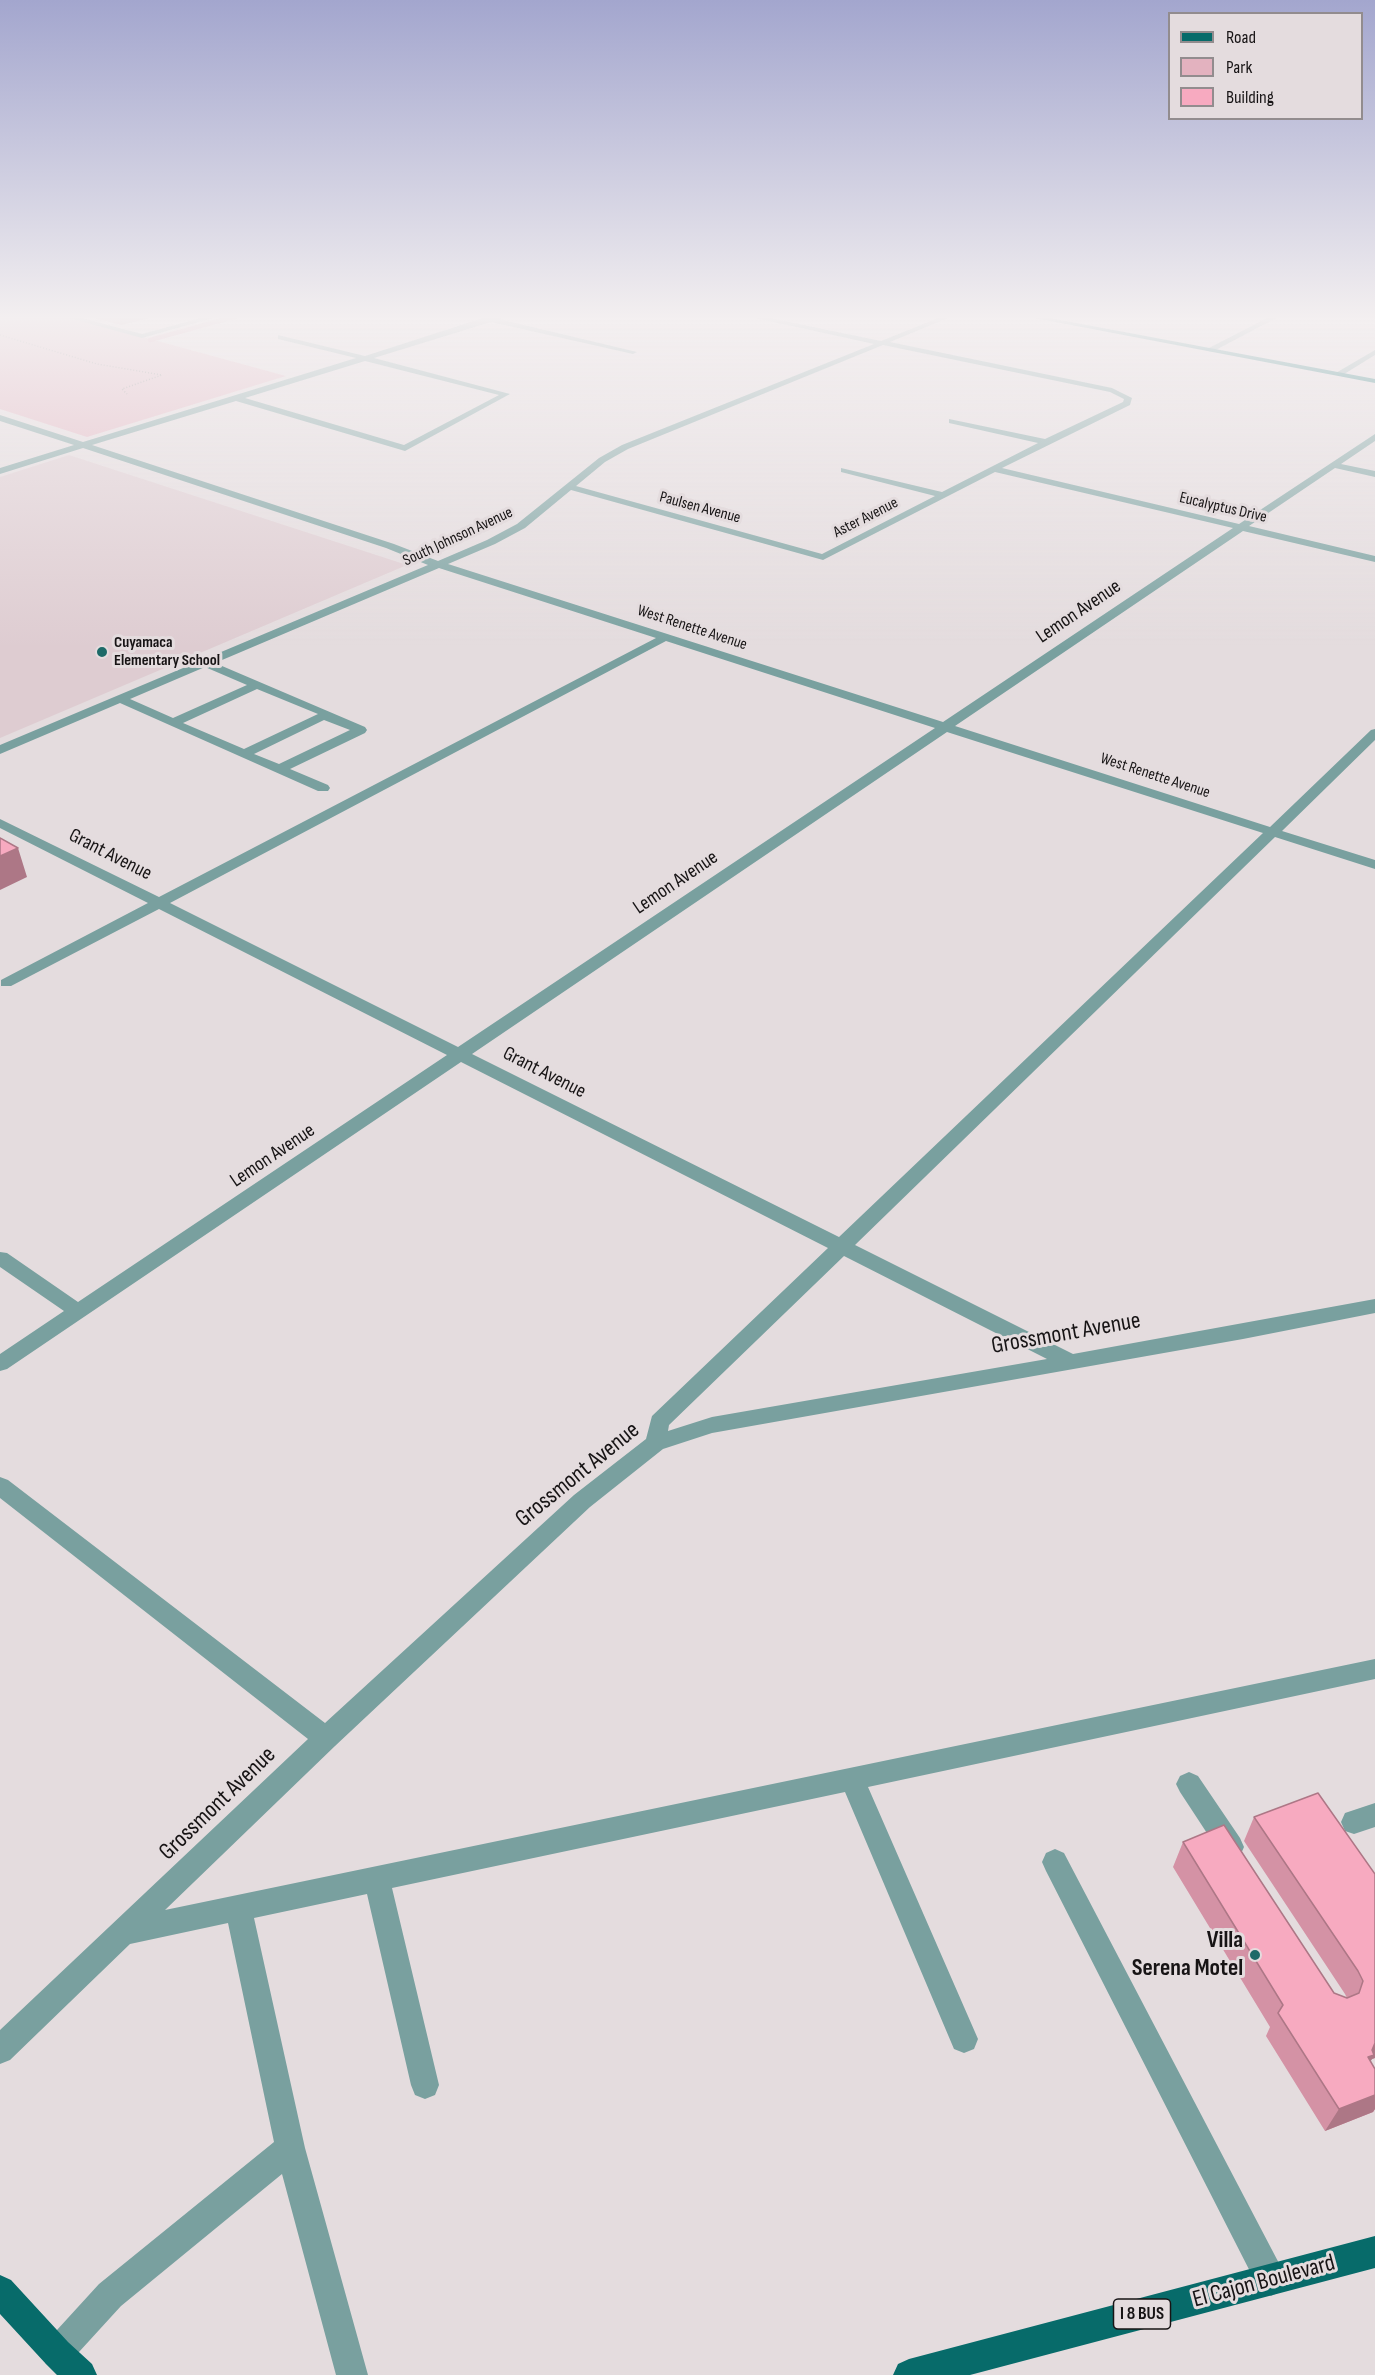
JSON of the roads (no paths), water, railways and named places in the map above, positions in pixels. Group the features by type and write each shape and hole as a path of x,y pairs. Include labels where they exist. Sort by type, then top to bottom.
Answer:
{"main road":[{"name":"El Cajon Boulevard","path":"909,2375 1375,2253"},
{"path":"0,2291 57,2353 81,2375"}],"street":[{"name":"West Renette Avenue","path":"28,427 439,564 1375,865"},
{"path":"0,471 143,427"},
{"path":"333,427 405,448 445,427"},
{"name":"South Johnson Avenue","path":"0,750 439,564 521,526 602,460 625,447 675,427"},
{"path":"978,427 1046,442"},
{"name":"Aster Avenue","path":"823,557 1078,427"},
{"name":"Lemon Avenue","path":"0,1364 1375,437"},
{"path":"1334,465 1375,474"},
{"name":"Eucalyptus Drive","path":"994,469 1375,559"},
{"path":"844,470 943,495"},
{"name":"Paulsen Avenue","path":"569,487 823,557"},
{"path":"6,983 666,637"},
{"path":"204,663 328,714 244,754"},
{"path":"172,723 257,685"},
{"path":"120,699 323,789"},
{"path":"280,770 361,730 324,716"},
{"path":"656,1443 660,1422 1375,733"},
{"name":"Grant Avenue","path":"0,823 1069,1361"},
{"path":"0,1258 78,1311"},
{"name":"Grossmont Avenue","path":"0,2050 326,1738 582,1501 656,1443 712,1425 1243,1332 1375,1306"},
{"path":"0,1486 326,1738"},
{"path":"123,1932 1375,1669"},
{"path":"852,1779 964,2039"},
{"path":"1190,1784 1242,1864"},
{"path":"1054,1862 1271,2280"},
{"path":"377,1879 425,2085"},
{"path":"238,1908 290,2148 352,2375"},
{"path":"57,2353 110,2295 290,2148"}],"place":[{"name":"Cuyamaca Elementary School","path":"102,652"},
{"name":"Villa Serena Motel","path":"1255,1955"}]}
